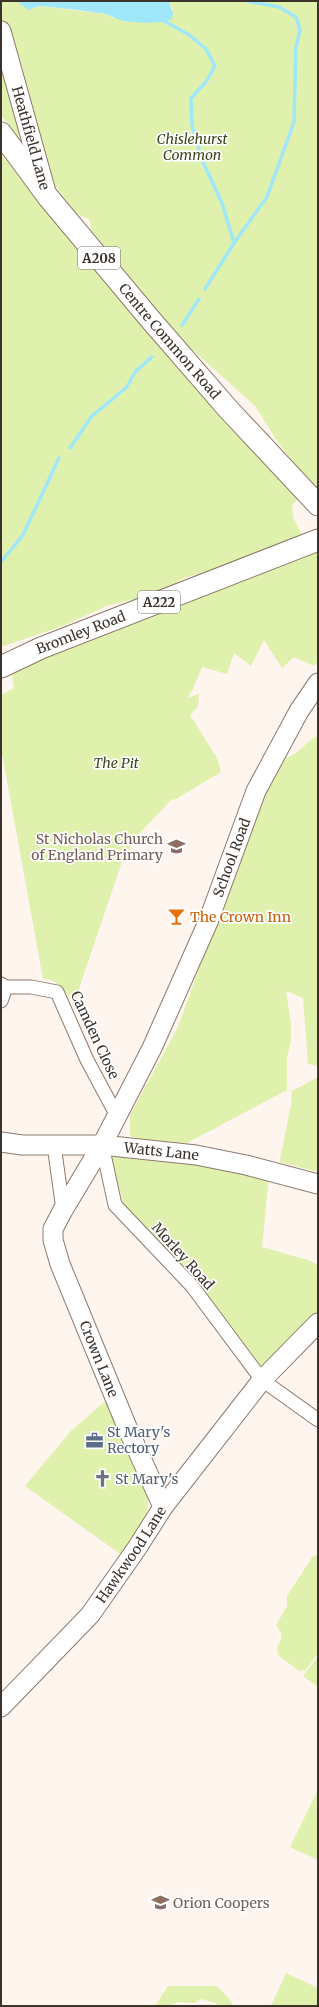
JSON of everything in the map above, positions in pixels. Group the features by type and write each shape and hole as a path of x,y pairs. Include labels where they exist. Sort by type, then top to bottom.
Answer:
{"main road":[{"name":"Centre Common Road","path":"1,133 48,197 229,410 318,504"},
{"name":"Bromley Road","path":"1,667 41,648 318,540"}],"street":[{"name":"Heathfield Lane","path":"1,32 48,197"},
{"name":"School Road","path":"102,1145 152,1048 208,922 256,791 299,711 318,682"},
{"name":"Camden Close","path":"1,1001 4,985 31,986 57,992 87,1060 117,1116"},
{"name":"Watts Lane","path":"1,1142 54,1145 102,1145 196,1155 246,1165 318,1184"},
{"path":"54,1145 63,1210"},
{"name":"Crown Lane","path":"102,1145 63,1210 53,1230 53,1240 60,1264 127,1427 163,1507"},
{"name":"Morley Road","path":"102,1145 115,1205 192,1286 262,1380 318,1420"},
{"name":"Hawkwood Lane","path":"1,1707 90,1615 137,1548 163,1507 262,1380 318,1323"}],"green space":[{"name":"Chislehurst Common","path":"1,1 17,1 28,10 40,6 106,14 113,18 173,10 169,1 318,1 318,489 306,478 279,444 255,406 176,335 151,309 91,230 90,220 76,213 1,115"},
{"path":"1,139 298,499 292,505 294,520 303,536 214,570 184,578 159,593 106,606 63,626 1,647"},
{"name":"The Pit","path":"318,552 318,661 314,666 294,657 282,668 264,640 251,666 234,653 227,674 202,667 193,689 187,698 199,694 198,707 190,715 217,758 221,772 176,799 171,800 138,835 123,859 74,1003 57,984 53,981 43,979 1,748 1,695 14,688 12,674 56,651 303,554"},
{"path":"318,736 318,1066 308,1064 303,998 286,991 291,1024 291,1040 287,1057 287,1090 187,1143 141,1139 130,1136 130,1115 178,1027 263,791 285,758 295,754"},
{"path":"318,1077 318,1172 280,1162 280,1160 291,1105 292,1091"},
{"path":"109,1155 204,1163 269,1176 262,1247 308,1260 318,1265 318,1312 261,1371 125,1208"},
{"path":"109,1398 133,1451 148,1494 148,1504 145,1518 135,1538 123,1556 25,1486 71,1431"},
{"path":"318,1555 318,1653 306,1670 299,1671 278,1655 277,1647 281,1636 276,1625 287,1606 287,1596 313,1556"},
{"path":"318,1656 318,1687 303,1676"},
{"path":"318,1790 318,1860 290,1847"},
{"path":"286,1973 318,1988 318,2006 271,2006"},
{"path":"168,1986 217,1986 232,2002 232,2006 218,2006 216,2003 201,1999 194,2003 179,2002 168,2006 155,2006"}],"water":[{"path":"17,1 169,1 173,14 171,23 171,19 164,22 145,23 123,21 106,14 78,10 40,6 28,10"}],"waterway":[{"path":"234,243 267,197 294,122 296,47 300,30 296,17 279,7 247,1"},
{"path":"162,20 188,34 206,49 215,66 206,82 191,98 192,125 202,160 222,203 234,243 205,289"},
{"path":"182,325 199,299"},
{"path":"70,448 92,416 127,387 135,372 152,357"},
{"path":"1,562 23,535 59,458"}],"place":[{"name":"St Nicholas Church of England Primary","path":"176,847"},
{"name":"The Crown Inn","path":"177,917"},
{"name":"St Mary's Rectory","path":"94,1440"},
{"name":"St Mary's","path":"102,1479"},
{"name":"Orion Coopers","path":"160,1903"}]}
